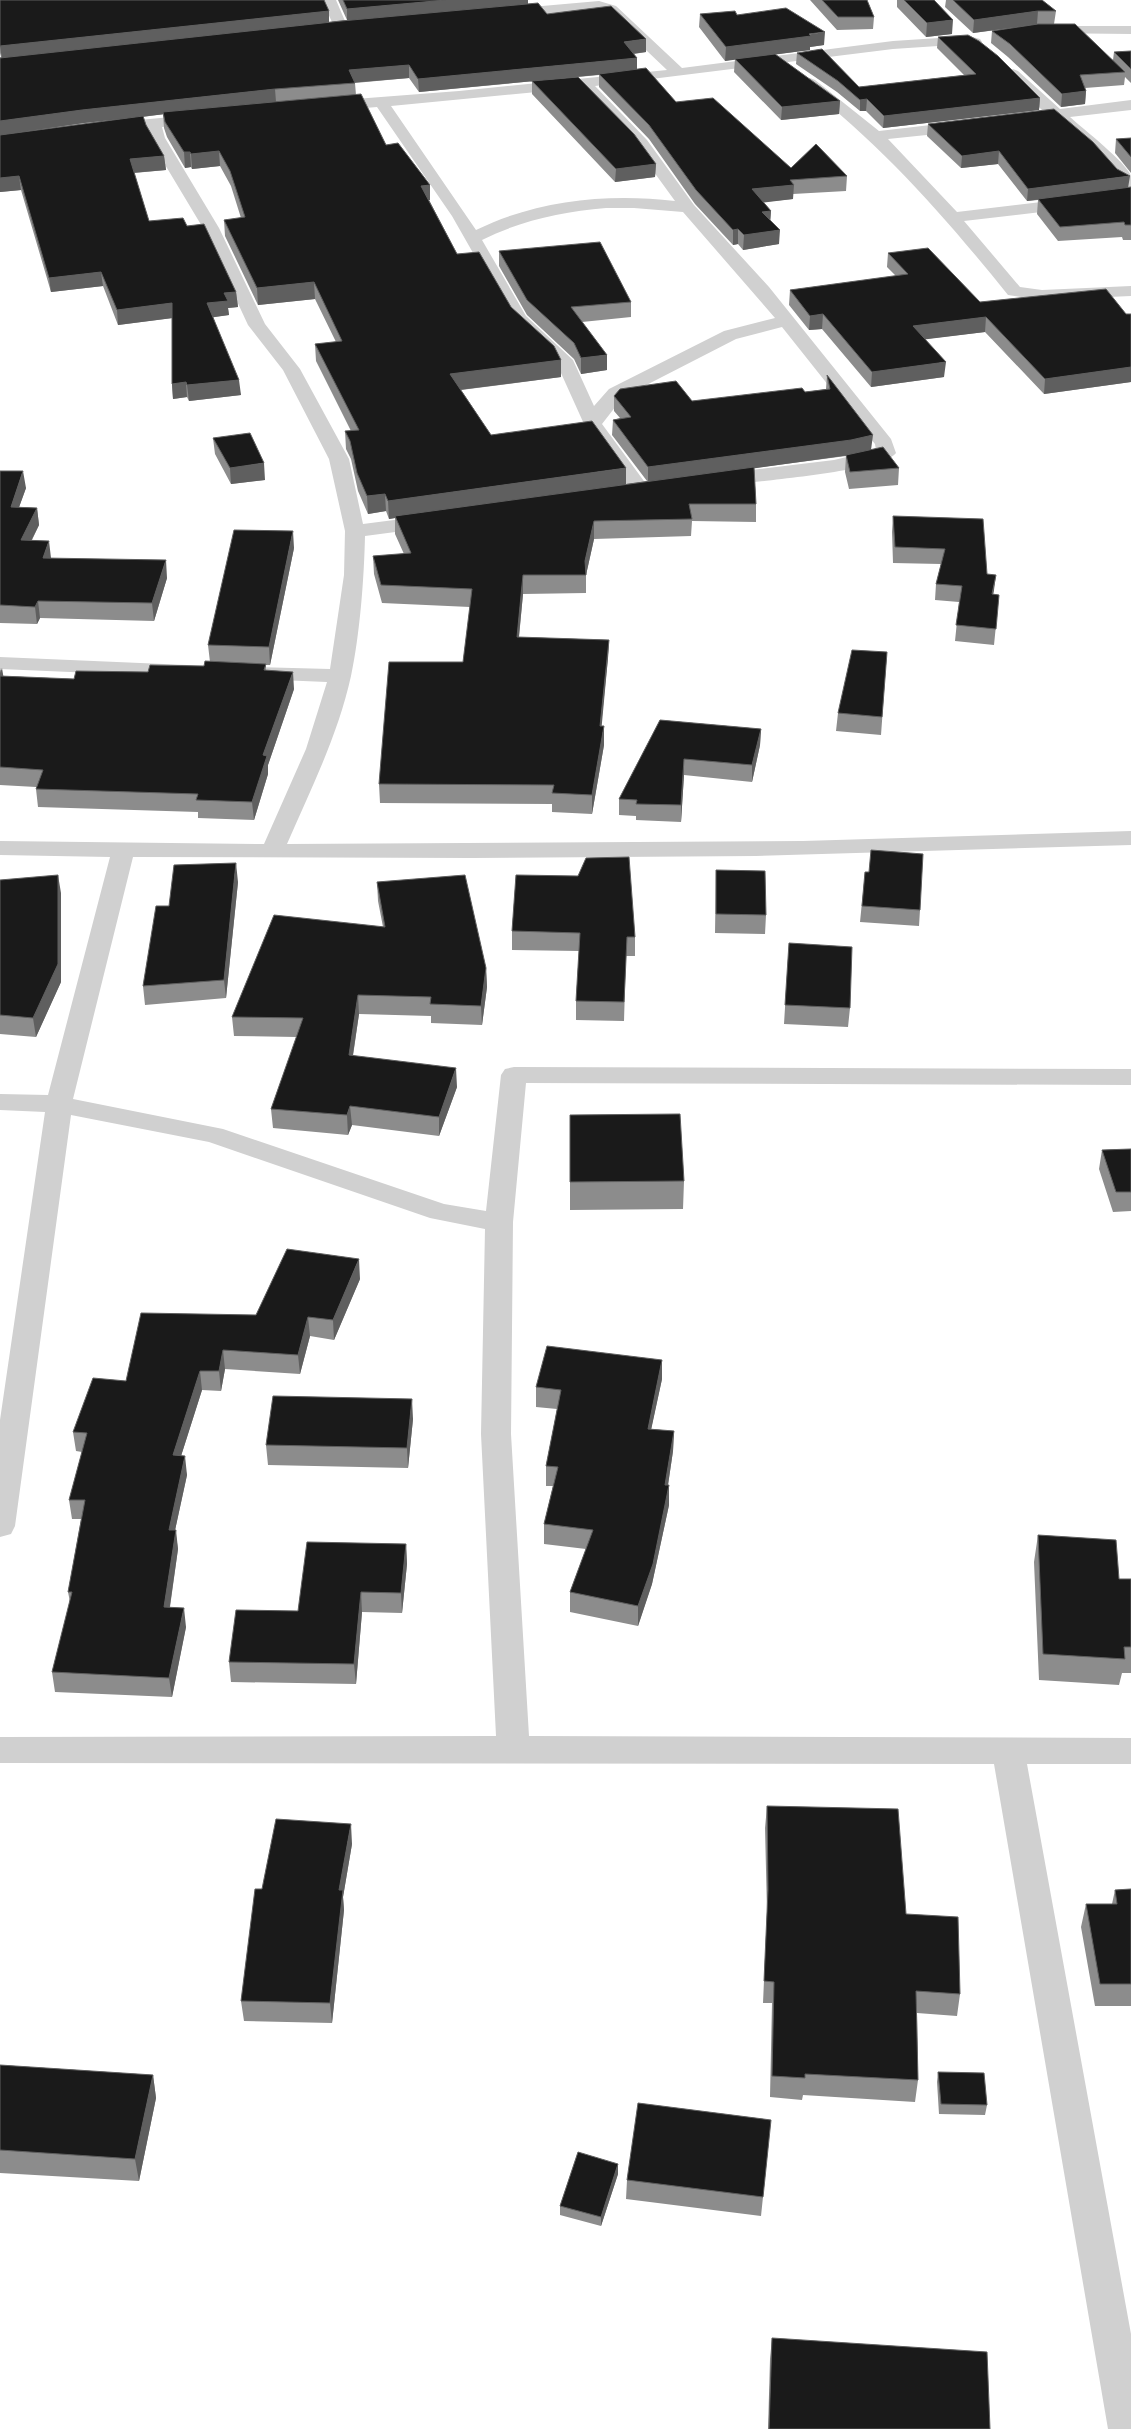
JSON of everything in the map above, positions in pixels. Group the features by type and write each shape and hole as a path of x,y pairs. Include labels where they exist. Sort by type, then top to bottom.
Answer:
{"street":[{"path":"329,0 341,28"},
{"path":"496,14 599,5 610,8 679,73"},
{"path":"951,25 969,40"},
{"path":"322,30 360,26"},
{"path":"1028,32 1063,29 1131,30"},
{"path":"317,106 381,102 679,73 893,45 969,40 986,44"},
{"path":"776,59 830,97 877,136 952,217 1014,292 1042,295 1131,291"},
{"path":"1002,61 1042,102 1099,150 1122,174 1128,192"},
{"path":"583,83 641,143 688,208 764,291 884,443 886,453 881,458 700,483"},
{"path":"381,102 460,216 519,319 564,360 593,424 642,492"},
{"path":"1029,118 1131,105"},
{"path":"94,129 218,117"},
{"path":"153,123 157,138 211,228 257,325 291,369 338,459 355,531 354,575 340,676 317,748 272,851"},
{"path":"877,136 982,124"},
{"path":"952,217 1092,201"},
{"path":"473,238 518,220 591,203 635,202 688,208"},
{"path":"593,424 601,410 616,393 730,335 786,320"},
{"path":"623,495 661,489"},
{"path":"355,531 450,518"},
{"path":"0,663 204,671"},
{"path":"234,672 340,676"},
{"path":"0,848 272,851 759,849 992,840 1131,838"},
{"path":"0,1526 59,1104 123,850"},
{"path":"513,1749 496,1434 499,1222 514,1076 1131,1077"},
{"path":"0,1102 59,1104 214,1135 440,1212 499,1222"},
{"path":"0,1750 1131,1751"},
{"path":"1008,1750 1128,2429"}],"building":[{"path":"0,0 324,0 329,11 0,46"},
{"path":"343,0 446,0 347,9"},
{"path":"822,0 867,0 874,17 838,17"},
{"path":"904,0 934,0 953,20 927,23"},
{"path":"953,0 1042,0 1056,11 1038,11 974,20"},
{"path":"538,3 547,14 611,6 646,39 624,42 637,58 418,79 409,65 349,70 355,83 275,89 0,121 0,58 341,21"},
{"path":"786,8 825,32 809,34 811,36 726,47 700,14 735,11 737,15"},
{"path":"1038,24 1075,24 1125,72 1080,75 1086,91 1062,94 1010,44 992,31"},
{"path":"968,35 998,56 1040,98 884,116 867,99 860,100 838,81 797,53 822,49 859,87 976,74 938,37"},
{"path":"1131,51 1131,69 1114,52"},
{"path":"775,54 840,101 782,107 735,59"},
{"path":"646,68 676,102 713,98 791,168 816,144 847,176 790,180 794,185 752,189 771,211 762,212 780,230 744,235 738,229 733,230 696,190 649,125 599,74"},
{"path":"578,77 634,134 656,164 616,169 532,81"},
{"path":"361,94 386,145 398,143 430,185 421,186 457,254 479,252 511,307 554,346 561,360 450,374 491,435 592,421 626,468 388,501 385,494 367,496 357,473 350,441 345,431 359,430 315,344 342,341 314,282 257,288 224,220 245,217 230,171 219,151 191,154 190,152 184,152 165,122 163,112"},
{"path":"1054,109 1093,142 1117,169 1130,176 1028,189 999,151 962,156 928,124"},
{"path":"143,116 146,125 164,156 130,159 149,221 183,218 187,226 204,224 236,292 224,293 228,301 207,303 239,380 187,385 186,382 172,384 172,303 117,310 101,272 49,278 19,176 0,178 0,135"},
{"path":"1131,138 1131,157 1116,139"},
{"path":"1131,187 1131,225 1125,225 1124,222 1060,227 1038,199"},
{"path":"600,242 631,302 571,307 607,355 581,358 574,343 527,300 499,251"},
{"path":"928,248 980,302 1106,289 1126,314 1131,314 1131,367 1045,379 986,317 913,326 946,362 872,372 823,314 810,316 790,290 908,274 888,253"},
{"path":"827,375 873,435 851,440 648,467 613,420 631,417 614,396 620,389 676,381 692,401 802,388 805,392 830,389"},
{"path":"250,433 264,463 230,468 213,438"},
{"path":"883,447 899,468 850,472 846,455"},
{"path":"754,467 756,504 689,504 692,519 594,521 585,561 586,575 523,575 517,637 609,640 600,726 604,726 592,795 552,793 554,785 379,784 389,662 463,662 472,589 381,585 373,556 411,553 395,516"},
{"path":"0,471 23,471 11,507 37,508 21,540 49,541 43,558 166,560 152,603 38,601 35,607 0,605"},
{"path":"893,516 983,519 987,574 996,575 992,594 999,595 996,629 956,625 962,586 936,584 945,549 895,547"},
{"path":"234,530 293,531 269,647 208,645"},
{"path":"852,650 887,652 882,717 838,713"},
{"path":"205,661 266,664 264,670 293,672 263,755 267,756 252,802 196,800 198,794 36,789 43,770 0,767 0,676 74,679 76,671 148,672 150,665 204,666"},
{"path":"660,720 761,729 752,765 684,759 681,805 636,804 637,800 619,799"},
{"path":"871,850 923,854 920,910 862,906 865,872 869,872"},
{"path":"629,857 635,937 627,937 624,1002 576,1001 580,933 512,931 516,875 578,876 586,858"},
{"path":"236,863 224,980 143,986 156,906 169,906 174,865"},
{"path":"716,870 765,871 766,915 716,914"},
{"path":"58,875 58,964 33,1018 0,1015 0,880"},
{"path":"465,875 486,968 481,1006 430,1004 431,997 358,995 349,1055 456,1068 439,1117 350,1106 347,1115 271,1109 303,1018 232,1017 274,915 385,927 377,882"},
{"path":"789,943 852,947 850,1008 785,1005"},
{"path":"680,1114 684,1181 570,1182 570,1115"},
{"path":"1131,1149 1131,1192 1116,1192 1102,1150"},
{"path":"287,1249 359,1259 333,1320 308,1317 298,1355 223,1350 219,1371 200,1371 173,1455 185,1456 169,1530 176,1530 164,1607 184,1608 169,1678 52,1672 72,1592 68,1592 85,1500 69,1500 87,1433 73,1432 93,1378 126,1381 141,1313 256,1315"},
{"path":"547,1346 662,1360 648,1429 674,1431 665,1485 669,1485 653,1564 638,1606 570,1592 593,1530 544,1524 558,1467 546,1466 561,1390 536,1387"},
{"path":"273,1396 412,1399 407,1448 266,1445"},
{"path":"1038,1535 1116,1540 1119,1579 1131,1579 1131,1647 1124,1647 1125,1659 1043,1654"},
{"path":"307,1542 406,1544 401,1593 361,1592 354,1664 229,1662 236,1610 298,1611"},
{"path":"767,1806 898,1809 906,1914 958,1917 960,1994 916,1991 918,2080 805,2074 805,2078 772,2076 774,1982 764,1981 768,1890"},
{"path":"276,1819 351,1824 339,1890 343,1890 330,2003 241,2001 255,1889 262,1889"},
{"path":"1131,1889 1131,1984 1100,1984 1086,1904 1117,1904 1115,1890"},
{"path":"0,2065 153,2075 135,2159 0,2150"},
{"path":"938,2072 984,2073 987,2105 941,2104"},
{"path":"638,2103 771,2120 763,2197 627,2180"},
{"path":"578,2152 618,2164 601,2217 560,2206"},
{"path":"772,2338 987,2352 990,2429 769,2429"}]}
